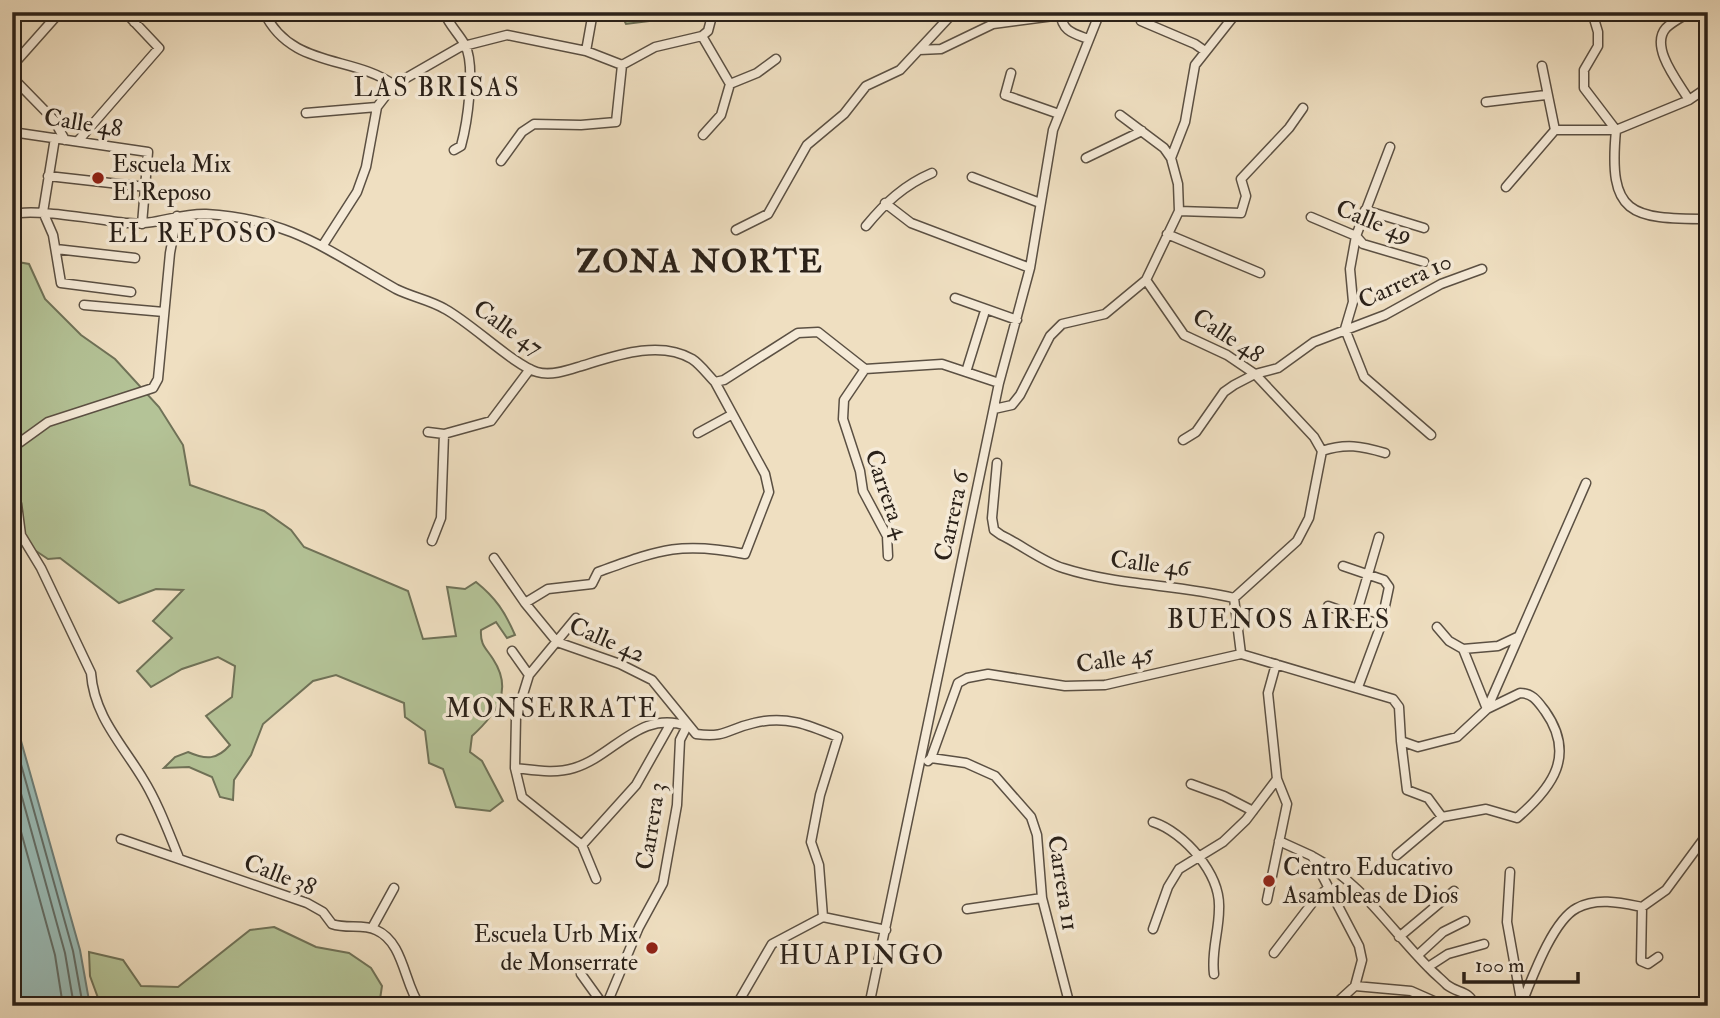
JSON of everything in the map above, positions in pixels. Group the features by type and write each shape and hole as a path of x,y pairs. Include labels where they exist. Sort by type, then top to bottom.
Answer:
{"street":[{"path":"12,65 49,28 60,12"},
{"path":"78,141 159,48 125,12"},
{"path":"134,22 145,12"},
{"path":"264,12 273,28 301,50 357,71 380,75 394,85"},
{"path":"444,12 465,46 469,73 465,131 461,146 454,150"},
{"path":"586,51 593,12"},
{"path":"323,245 357,192 366,167 377,107 394,85 465,46 507,36 586,51 622,65 655,47 702,36 708,31 713,12"},
{"path":"736,230 768,214 807,145 844,114 866,86 900,71 954,12"},
{"name":"Carrera 6","path":"869,1006 999,383 1030,268 1053,130 1100,12"},
{"path":"1171,158 1185,122 1195,65 1237,12"},
{"path":"1592,12 1598,32 1598,46 1584,70 1584,88 1616,130 1613,166 1620,195 1644,216 1657,219 1708,219"},
{"path":"1689,100 1660,48 1660,37 1666,27 1690,12"},
{"path":"919,50 941,50 993,24 1060,13 1062,23 1069,32 1088,39"},
{"path":"1141,22 1195,44 1205,51"},
{"path":"702,36 730,84 721,115 703,135"},
{"path":"730,84 757,73 776,59"},
{"path":"501,161 522,132 534,124 581,125 617,122 622,65"},
{"path":"1542,66 1555,130"},
{"path":"1011,73 1004,95 1059,114"},
{"path":"12,77 54,120 65,140"},
{"path":"1506,187 1555,130 1616,130 1689,100 1708,87"},
{"path":"1486,103 1546,95"},
{"path":"306,113 377,107"},
{"path":"1179,211 1241,213 1246,196 1241,179 1290,128 1303,108"},
{"path":"994,409 1012,405 1020,395 1050,335 1062,324 1105,314 1146,280 1179,211 1178,184 1171,158 1164,148 1120,115"},
{"path":"1086,158 1142,131"},
{"name":"Calle 48","path":"12,132 148,152 146,187"},
{"path":"55,138 43,212 56,249 61,283 131,292"},
{"name":"Carrera 10","path":"1345,329 1353,302 1350,269 1356,236 1390,147"},
{"path":"866,226 885,203 913,181 932,173"},
{"path":"48,176 146,187 142,225"},
{"path":"972,177 1041,203"},
{"path":"885,203 911,223 1030,268"},
{"path":"1365,211 1424,228"},
{"name":"Calle 47","path":"15,214 43,212 67,218 142,225 177,216 205,214 285,228 323,245 400,290 463,318 538,373 562,372 637,350 671,353 692,359 715,382"},
{"path":"12,448 48,422 153,388 156,384 177,216"},
{"name":"Calle 49","path":"1311,218 1356,236 1363,244 1424,262"},
{"path":"1167,234 1260,273"},
{"path":"56,249 135,258"},
{"name":"Carrera 10","path":"1183,440 1196,432 1224,392 1255,374 1278,368 1314,342 1385,314 1441,284 1482,269"},
{"name":"Calle 48","path":"1146,280 1184,335 1227,355 1255,374 1314,437 1322,451"},
{"path":"955,298 1017,320"},
{"path":"84,305 164,312"},
{"path":"966,372 984,314"},
{"path":"1345,329 1364,377 1432,435"},
{"path":"525,603 548,589 592,584 598,572 661,550 705,546 745,554 769,492 765,474 715,382 731,378 798,333 818,332 865,369 932,363 999,383"},
{"path":"428,432 444,434 491,421 530,369"},
{"name":"Carrera 4","path":"865,369 844,400 843,419 860,471 863,491 887,536 888,556"},
{"path":"698,433 731,415"},
{"path":"432,541 442,518 444,434"},
{"path":"1241,654 1234,598 1297,541 1309,517 1322,451 1342,444 1358,445 1385,453"},
{"name":"Calle 46","path":"997,463 992,518 994,530 1060,568 1120,582 1191,587 1234,598"},
{"path":"1487,709 1586,483"},
{"path":"12,498 17,504 21,534 41,568 91,673 92,686 109,732 143,779 179,858"},
{"path":"1356,615 1366,573 1379,537"},
{"name":"Calle 42","path":"494,558 525,603 557,642 620,664 652,680 687,726"},
{"path":"1343,566 1384,579 1388,585 1381,625 1358,687"},
{"path":"1328,606 1381,625"},
{"path":"576,618 529,675 516,718 515,768 522,797 582,845 584,858 596,879"},
{"path":"1437,627 1449,641 1463,649 1498,646 1517,638"},
{"path":"1463,649 1487,709"},
{"path":"512,651 529,675"},
{"name":"Calle 45","path":"931,758 951,695 958,683 967,678 988,674 1065,686 1105,685 1241,654 1393,699 1399,707 1401,741"},
{"path":"1267,900 1287,804 1278,779 1268,693 1276,664"},
{"path":"1397,855 1442,817 1486,809 1517,818 1551,783 1557,771 1559,738 1556,727 1536,699 1520,693 1487,709 1457,737 1441,744 1418,747 1401,741 1407,790 1428,798 1442,817"},
{"path":"515,768 543,771 572,769 588,762 648,724 671,723 687,726 696,734 726,735 751,723 797,720 838,737 820,795 811,842 819,865 823,917"},
{"path":"582,845 636,785 671,723"},
{"name":"Carrera 3","path":"605,1006 639,927 663,883 677,805 680,740 687,726"},
{"path":"919,767 931,758"},
{"name":"Carrera 11","path":"931,758 966,763 995,776 1031,817 1038,835 1042,898 1070,1006"},
{"path":"1153,929 1168,887 1179,869 1223,842 1253,811 1278,779"},
{"path":"1191,784 1224,796 1253,811"},
{"path":"1153,822 1171,829 1198,857 1216,886 1220,907 1212,954 1214,974"},
{"path":"1522,1003 1544,950 1570,912 1589,903 1616,902 1642,907 1666,890 1708,833"},
{"name":"Calle 38","path":"121,839 306,903 323,912 332,924 344,928 372,928"},
{"path":"1279,841 1328,864 1375,904 1399,937 1429,967 1449,986 1466,992 1475,1006"},
{"path":"1312,856 1362,953 1355,986 1333,1006"},
{"path":"1510,872 1507,922 1522,1003"},
{"path":"394,888 372,928 386,936 398,954 420,1006"},
{"path":"1274,953 1316,898 1327,889"},
{"path":"1399,937 1454,891"},
{"path":"967,909 1042,898"},
{"path":"1642,907 1641,961 1648,964 1658,957"},
{"path":"736,1006 772,944 823,917 886,930"},
{"path":"1418,955 1443,932 1465,921"},
{"path":"1429,967 1448,954 1484,944"},
{"path":"581,974 605,1006"},
{"path":"1355,986 1411,991 1445,1006"},
{"path":"1507,1006 1522,1003"}],"green space":[{"path":"620,12 672,12 665,19 626,24"},
{"path":"12,261 29,264 45,299 81,335 115,359 159,407 183,445 190,485 264,511 291,530 304,547 408,591 423,639 456,636 447,587 465,589 476,582 489,594 504,612 515,635 507,638 496,622 481,630 483,643 499,671 502,692 495,710 472,736 470,752 482,761 503,801 490,811 456,807 443,769 429,763 425,731 405,717 404,703 336,675 313,681 263,724 251,755 234,780 233,800 220,797 212,777 189,767 164,768 175,757 188,752 211,757 220,754 230,745 206,716 232,697 235,666 218,657 182,669 151,687 137,671 172,638 153,621 183,590 156,589 119,603 60,558 48,559 18,539 12,541"},
{"path":"274,927 316,947 349,953 371,968 382,986 379,1006 101,1006 90,976 89,952 123,960 141,986 178,987 250,930"}],"water":[{"path":"12,709 80,950 90,1006 12,1006"}],"place":[{"name":"Escuela Mix El Reposo","path":"98,178"},
{"name":"Centro Educativo Asambleas de Dios","path":"1269,881"},
{"name":"Escuela Urb Mix de Monserrate","path":"652,948"}],"district":[{"name":"LAS BRISAS","path":"437,88"},
{"name":"EL REPOSO","path":"193,234"},
{"name":"ZONA NORTE","path":"700,262"},
{"name":"BUENOS AIRES","path":"1279,620"},
{"name":"MONSERRATE","path":"552,709"},
{"name":"HUAPINGO","path":"862,956"}]}
